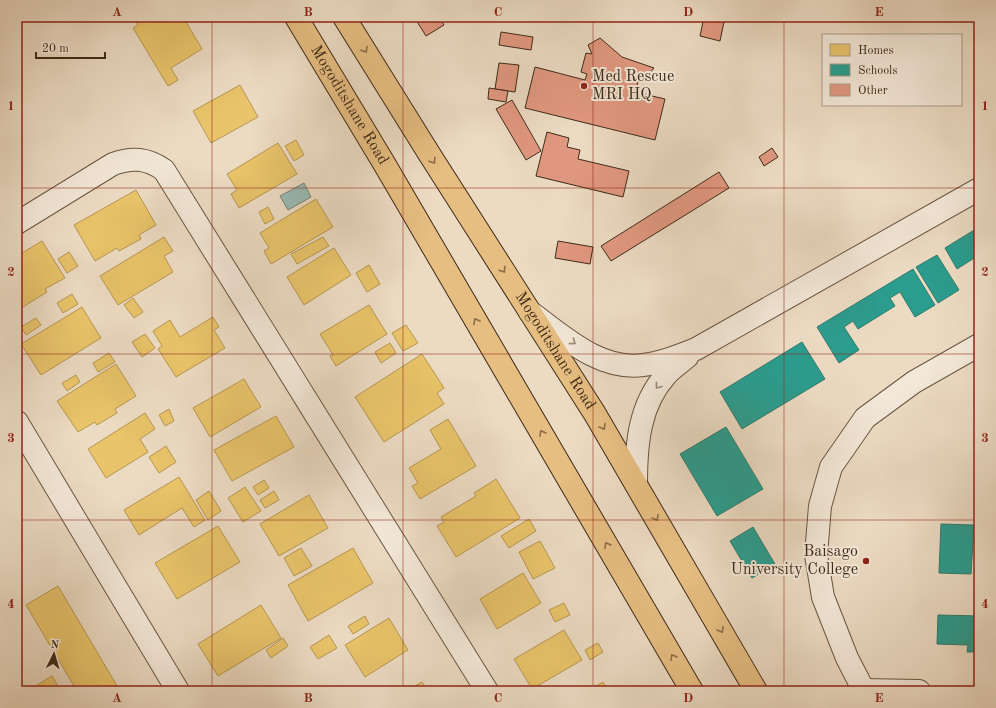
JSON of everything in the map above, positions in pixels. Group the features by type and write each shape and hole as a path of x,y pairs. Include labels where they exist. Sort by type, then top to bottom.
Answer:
{"main road":[{"name":"Mogoditshane Road","path":"296,17 385,165 692,691"},
{"name":"Mogoditshane Road","path":"344,17 530,312 636,484 756,691"}],"street":[{"path":"17,223 112,164 126,159 141,159 154,163 164,170 487,691"},
{"path":"530,312 585,352 612,363 642,366 665,361 696,349 979,189"},
{"path":"919,691 863,690 847,658 823,597 816,555 820,506 831,467 865,418 914,382 979,345"},
{"path":"636,484 637,442 650,396 666,375 696,349"},
{"path":"17,422 178,691"}],"water":[{"path":"304,183 311,197 288,210 280,196"}],"building: Homes":[{"path":"127,17 183,17 202,49 171,68 178,80 168,86 133,28 138,25 134,18 130,21"},
{"path":"240,85 258,117 211,143 193,111"},
{"path":"296,140 304,155 294,161 285,146"},
{"path":"278,143 297,174 239,208 231,194 237,190 227,174"},
{"path":"136,190 156,225 139,235 141,239 119,251 117,248 95,261 74,225"},
{"path":"316,199 333,227 271,264 264,251 269,248 260,233"},
{"path":"268,207 274,219 265,224 259,212"},
{"path":"164,237 173,251 164,256 173,272 118,305 100,276"},
{"path":"323,237 329,246 297,264 291,254"},
{"path":"42,241 65,278 45,289 47,292 18,310 17,256"},
{"path":"334,248 351,275 304,305 287,277"},
{"path":"69,252 78,266 67,273 58,259"},
{"path":"369,265 380,284 367,292 356,273"},
{"path":"72,294 78,304 63,313 57,303"},
{"path":"133,298 143,312 134,318 124,305"},
{"path":"369,305 387,334 336,366 330,356 333,355 320,334"},
{"path":"82,307 101,338 41,375 21,344"},
{"path":"213,317 219,327 214,330 225,348 176,377 158,349 162,346 153,331 170,320 180,337"},
{"path":"36,318 41,325 26,335 21,327"},
{"path":"406,325 418,343 403,351 392,333"},
{"path":"145,334 155,348 142,357 132,342"},
{"path":"390,343 396,353 381,363 375,352"},
{"path":"109,353 115,362 98,372 93,363"},
{"path":"422,354 444,388 437,393 444,404 384,442 355,397"},
{"path":"116,364 136,396 115,409 117,413 97,425 95,422 78,432 57,401"},
{"path":"76,375 80,382 67,391 62,383"},
{"path":"244,379 261,407 210,437 193,408"},
{"path":"169,409 174,421 165,426 159,415"},
{"path":"145,413 155,429 140,439 148,452 106,478 88,449"},
{"path":"276,416 294,447 232,481 214,450"},
{"path":"448,419 476,466 420,499 412,486 418,483 409,468 441,449 430,430"},
{"path":"166,446 176,462 159,473 149,457"},
{"path":"179,477 205,520 194,527 182,508 139,535 124,510"},
{"path":"496,479 520,518 456,557 437,526 444,522 441,517 476,496 474,493"},
{"path":"264,480 269,488 258,495 253,487"},
{"path":"245,487 261,511 243,522 228,498"},
{"path":"209,491 221,511 208,520 196,500"},
{"path":"274,491 279,500 265,508 260,500"},
{"path":"309,495 328,528 279,556 260,524"},
{"path":"529,519 536,531 509,548 501,536"},
{"path":"218,526 240,562 177,599 155,563"},
{"path":"540,541 555,568 533,579 519,552"},
{"path":"301,548 312,566 294,576 284,558"},
{"path":"353,548 373,583 308,621 288,585"},
{"path":"523,573 541,603 497,629 480,599"},
{"path":"58,586 120,691 77,691 26,605"},
{"path":"564,603 570,615 555,622 549,610"},
{"path":"261,605 281,638 218,676 198,644"},
{"path":"365,616 369,624 353,634 348,626"},
{"path":"389,618 408,650 365,677 345,645"},
{"path":"564,630 582,660 532,689 514,659"},
{"path":"329,635 337,648 318,659 310,647"},
{"path":"283,638 288,646 271,658 266,650"},
{"path":"598,643 603,652 590,660 585,650"},
{"path":"52,676 61,691 36,691 34,687"},
{"path":"422,682 428,691 406,691"},
{"path":"603,682 608,691 588,691"}],"building: Schools":[{"path":"979,227 979,255 957,269 945,248"},
{"path":"937,255 959,290 938,303 916,267"},
{"path":"913,269 935,305 915,317 900,292 890,298 895,306 858,329 853,321 844,327 859,350 839,363 817,327"},
{"path":"802,342 825,379 742,429 720,392"},
{"path":"726,427 763,489 717,516 680,454"},
{"path":"941,524 974,525 971,574 939,573"},
{"path":"753,527 775,564 752,578 730,541"},
{"path":"938,615 979,616 979,652 967,652 968,645 937,644"}],"building: Other":[{"path":"420,17 439,17 444,25 426,36 416,20"},
{"path":"472,17 488,17 487,20"},
{"path":"704,17 725,17 720,41 700,36"},
{"path":"501,32 533,37 531,50 499,45"},
{"name":"Med Rescue MRI HQ","path":"600,38 622,57 654,68 645,79 639,79 635,92 665,99 655,140 525,108 535,67 585,80 587,74 581,72 586,53 592,54 588,45"},
{"path":"499,63 519,65 515,92 495,89"},
{"path":"489,88 508,91 506,102 488,99"},
{"path":"512,100 541,151 526,160 496,109"},
{"path":"547,132 569,138 567,147 580,150 578,159 629,171 623,197 536,176"},
{"path":"772,148 778,157 764,166 759,157"},
{"path":"719,172 729,188 611,261 601,246"},
{"path":"558,241 593,247 590,264 555,258"}],"place":[{"name":"Med Rescue MRI HQ","path":"584,86"},
{"name":"Baisago University College","path":"866,561"}]}
